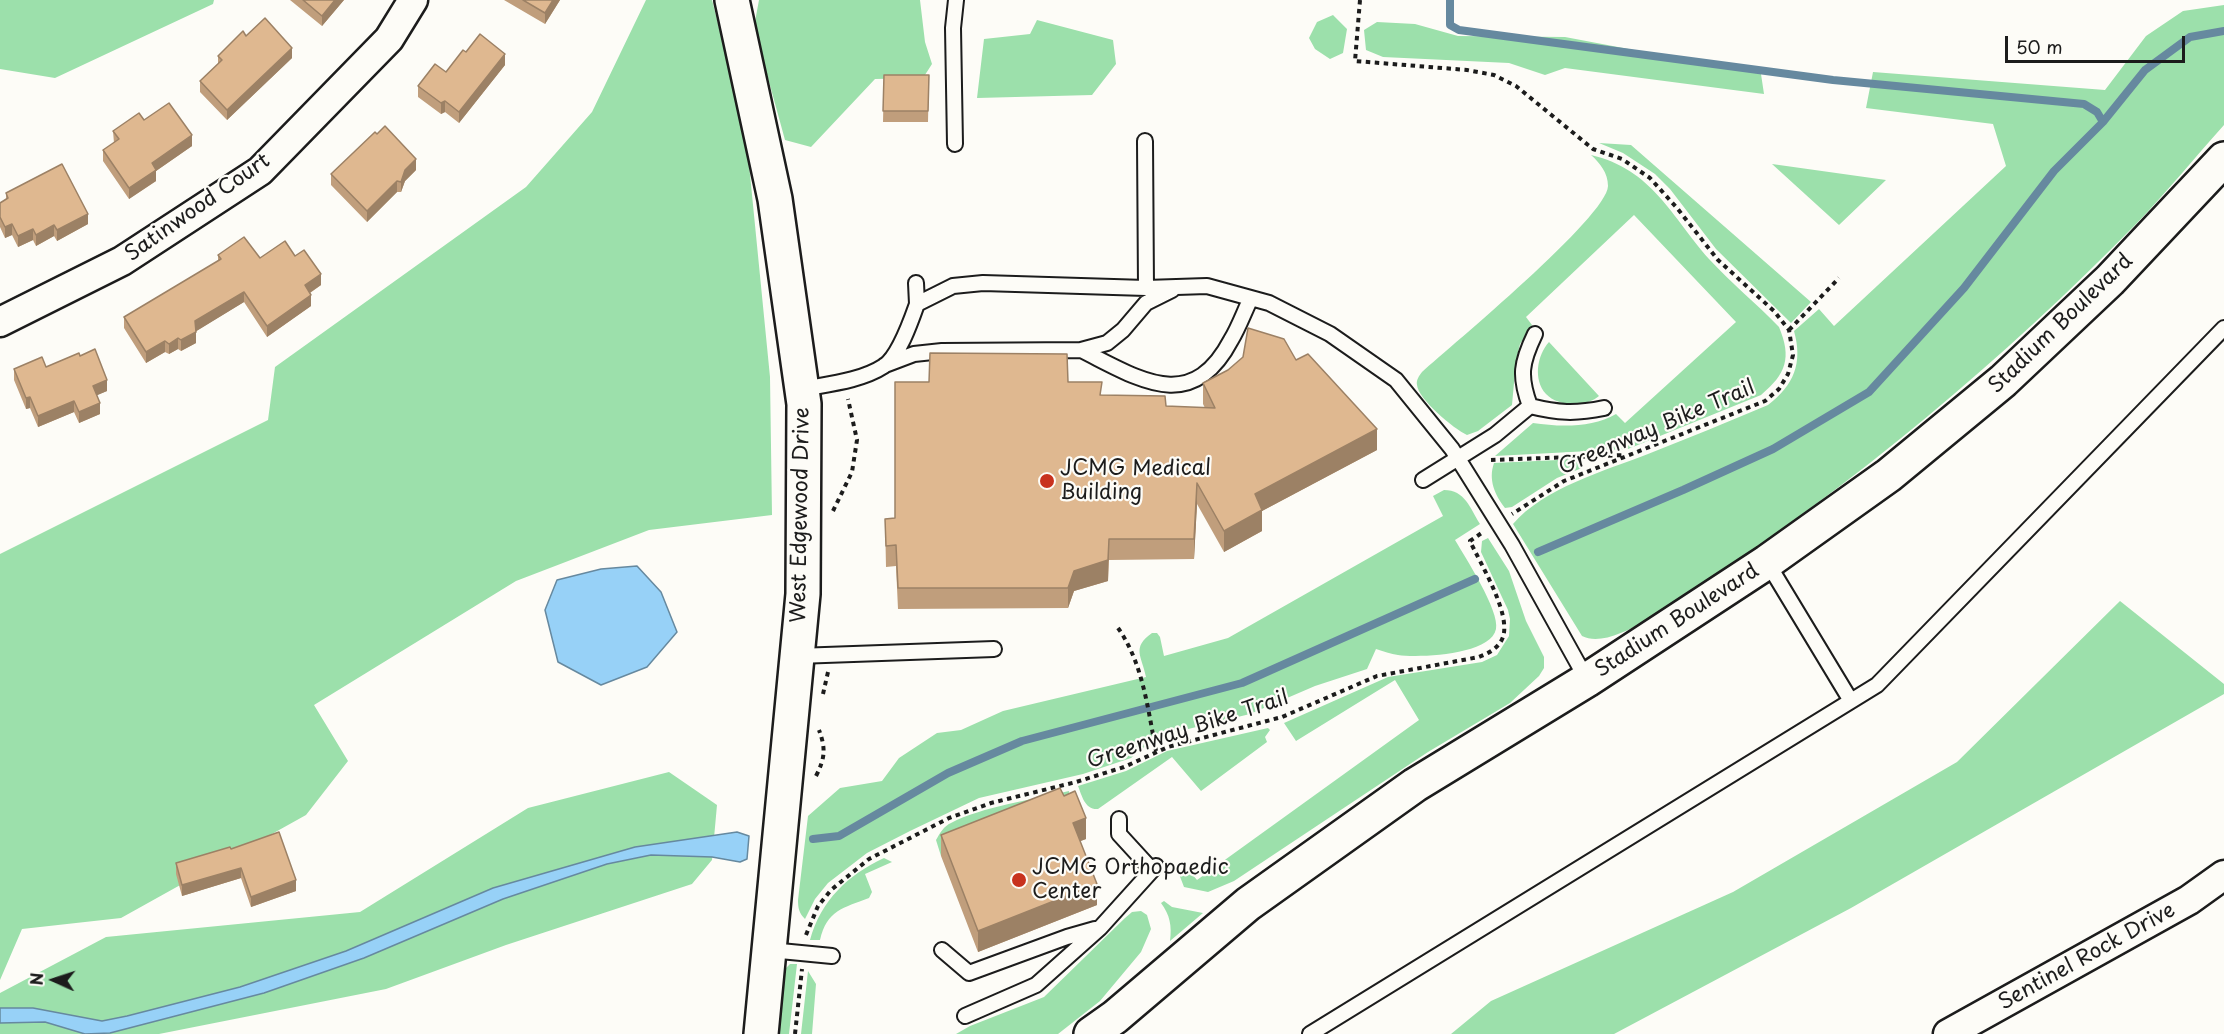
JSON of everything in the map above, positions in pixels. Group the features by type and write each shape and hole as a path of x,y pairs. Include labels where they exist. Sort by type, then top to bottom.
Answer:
{"main road":[{"name":"West Edgewood Drive","path":"732,0 775,199 804,404 803,594 761,1034"},
{"name":"Stadium Boulevard","path":"1109,1026 1248,904 1415,785 1587,680 1767,562 1889,475 2003,381 2110,280 2224,159"}],"street":[{"name":"Satinwood Court","path":"0,322 122,261 260,171 389,39 413,0"},
{"name":"Sentinel Rock Drive","path":"1948,1034 2188,900 2224,875"}],"lane":[{"path":"955,144 953,28 956,0"},
{"path":"1145,141 1146,288"},
{"path":"885,365 908,332 916,304 916,283"},
{"path":"916,304 953,286 983,283 1146,288 1207,286 1269,303 1330,334 1396,380 1459,459 1512,545 1587,680"},
{"path":"802,389 847,381 914,354 942,351 1081,350 1107,343 1124,330 1146,303 1179,287"},
{"path":"1081,350 1146,381 1163,386 1183,386 1201,376 1218,360 1231,341 1251,298"},
{"path":"1310,1034 1877,685 2224,328"},
{"path":"1530,406 1522,385 1523,362 1535,334"},
{"path":"1423,480 1495,435 1530,406"},
{"path":"1530,406 1557,413 1584,412 1604,408"},
{"path":"1767,562 1851,701"},
{"path":"797,656 994,649"},
{"path":"964,1016 1036,985 1100,928 1154,868 1119,834 1119,819"},
{"path":"942,950 969,973 1067,937 1100,928"},
{"path":"770,950 832,956"}],"path":[{"path":"1360,0 1355,61 1467,70 1494,75 1516,86 1593,149 1622,159 1650,178 1718,260 1774,311 1789,330 1839,278"},
{"name":"Greenway Bike Trail","path":"1505,519 1564,481 1765,401 1779,389 1788,374 1792,355 1789,330"},
{"path":"1459,459 1491,460 1628,454"},
{"name":"Greenway Bike Trail","path":"806,939 808,927 818,906 831,890 869,859 949,818 991,803 1076,782 1124,767 1156,751 1282,717 1377,676 1479,657 1490,652 1503,638 1504,617 1470,541 1480,534"},
{"path":"1118,628 1130,644 1143,687 1156,751"},
{"path":"795,1034 802,968"}],"green space":[{"path":"0,0 214,0 213,4 55,78 0,69"},
{"path":"646,0 712,0 746,134 770,377 772,515 649,530 516,581 314,705 348,761 306,815 121,918 22,929 0,980 0,554 268,420 275,367 526,187 592,112"},
{"path":"759,0 920,0 925,42 932,64 923,78 875,79 811,147 785,140 754,27"},
{"path":"2224,5 2224,125 2148,211 2086,274 1926,418 1870,463 1754,549 1640,624 1608,637 1594,639 1582,636 1513,524 1541,500 1576,482 1768,405 1784,390 1794,372 1797,363 1797,343 1794,331 1819,309 1834,326 2006,166 1993,124 1866,108 1873,72 2105,90 2146,36 2183,11"},
{"path":"1333,15 1347,29 1343,53 1330,59 1315,49 1309,38 1317,22"},
{"path":"1037,20 1113,40 1116,64 1092,95 977,98 984,39 1030,34"},
{"path":"1377,22 1415,24 1458,36 1565,37 1761,74 1764,94 1565,68 1545,75 1509,63 1383,57 1366,50 1364,30"},
{"path":"1599,143 1631,145 1811,302 1791,323 1716,249 1670,189 1655,174 1623,153"},
{"path":"1591,155 1630,171 1659,196 1709,259 1779,327 1785,348 1784,365 1776,380 1761,395 1628,449 1495,456 1533,423 1586,424 1607,419 1616,414 1625,423 1736,322 1634,215 1526,317 1532,325 1520,344 1512,405 1478,431 1467,435 1454,427 1423,398 1417,385 1422,372 1557,251 1601,202 1608,181 1603,169"},
{"path":"1772,164 1886,180 1839,225"},
{"path":"1549,342 1599,396 1594,400 1572,404 1558,401 1546,394 1539,382 1538,368 1539,360"},
{"path":"1580,459 1584,464 1582,468 1557,478 1512,507 1505,508 1498,498 1492,475 1494,463"},
{"path":"1444,490 1457,493 1462,497 1480,524 1455,540 1481,584 1496,621 1496,629 1491,638 1482,644 1453,653 1421,656 1398,655 1376,649 1367,669 1315,686 1250,714 1147,739 1147,745 1131,758 1083,774 979,798 867,853 828,883 815,899 805,919 801,915 798,900 808,816 840,788 882,781 899,758 937,733 961,730 1003,711 1146,677 1140,648 1152,633 1157,633 1160,637 1164,656 1228,638 1443,516 1433,496"},
{"path":"1488,538 1509,571 1526,621 1544,657 1544,668 1539,676 1510,703 1428,752 1234,881 1208,892 1184,887 1179,874 1186,867 1197,880 1419,720 1395,680 1296,741 1284,723 1388,677 1482,662 1497,655 1509,636 1510,619 1481,552 1482,541"},
{"path":"2120,601 2224,684 2224,694 1851,908 1614,1034 1451,1034 1491,1001 1733,892 1957,762"},
{"path":"1268,728 1270,730 1265,737 1267,742 1201,791 1172,757 1098,809 1087,805 1078,786 1126,771 1167,751"},
{"path":"669,772 717,805 712,860 692,884 506,945 386,989 159,1034 0,1034 0,993 106,937 360,912 528,808"},
{"path":"1069,791 1070,803 941,856 936,840 944,828 951,823 977,812"},
{"path":"884,858 892,862 865,874 872,892 869,898 837,912 827,922 820,940 810,940 821,913 838,890 859,872"},
{"path":"1164,901 1172,907 1203,913 1170,941 1170,921 1161,903"},
{"path":"1141,911 1147,915 1151,929 1141,952 1100,1001 1058,1034 956,1034 970,1026 1044,997 1125,918 1132,912"},
{"path":"790,964 797,964 789,1034 777,1034 785,969"},
{"path":"808,971 816,984 812,1034 801,1034"}],"water":[{"path":"637,566 661,592 677,632 647,667 601,685 558,662 545,610 557,580 601,569"},
{"path":"737,832 749,836 747,859 740,862 712,857 651,855 607,864 503,899 364,958 264,993 110,1033 85,1034 45,1022 0,1023 0,1008 33,1008 102,1021 240,987 346,951 493,888 635,847"}],"building":[{"path":"303,0 335,0 322,16"},
{"path":"523,0 553,0 545,13"},
{"path":"265,18 292,48 227,110 200,81 222,60 218,56 243,31 246,36"},
{"path":"480,34 505,54 459,112 445,101 441,103 418,86 435,64 446,72 463,50 466,52"},
{"path":"884,75 929,75 928,111 883,111"},
{"path":"169,103 192,135 152,163 156,170 129,188 103,150 119,139 113,131 139,113 144,120"},
{"path":"385,126 416,159 405,170 401,182 397,181 367,211 331,174 375,132 377,134"},
{"path":"62,164 88,214 57,230 54,225 36,235 33,229 18,236 12,224 5,227 0,217 0,203 8,198 6,193"},
{"path":"244,237 260,258 285,241 295,256 304,250 321,274 305,285 311,295 267,326 244,292 195,321 196,332 181,340 178,338 169,344 165,341 146,352 124,317 221,259 218,255"},
{"name":"JCMG Medical Building","path":"1248,328 1284,339 1296,360 1308,354 1377,429 1255,494 1262,510 1224,531 1197,483 1194,539 1109,539 1108,560 1074,571 1068,588 898,588 896,545 886,546 885,519 895,518 895,382 929,382 930,353 1067,354 1068,382 1102,382 1100,395 1165,396 1166,406 1215,408 1203,383 1228,370 1243,357"},
{"path":"95,349 107,380 93,386 100,403 79,412 74,401 38,416 30,397 26,398 14,369 42,357 46,367"},
{"name":"JCMG Orthopaedic Center","path":"1060,788 1064,796 1075,791 1086,818 1073,823 1097,884 978,931 941,835"},
{"path":"279,832 296,880 251,897 241,868 182,885 176,863 230,847 231,849"}],"waterway":[{"path":"1450,0 1450,25 1459,30 1833,80 2084,104 2097,112 2103,122"},
{"path":"1538,552 1773,449 1869,392 1964,288 2054,171 2103,122 2145,70 2190,37 2224,31"},
{"path":"813,839 839,836 948,773 1022,741 1242,683 1475,579"}],"place":[{"name":"JCMG Medical Building","path":"1047,481"},
{"name":"JCMG Orthopaedic Center","path":"1019,880"}]}
